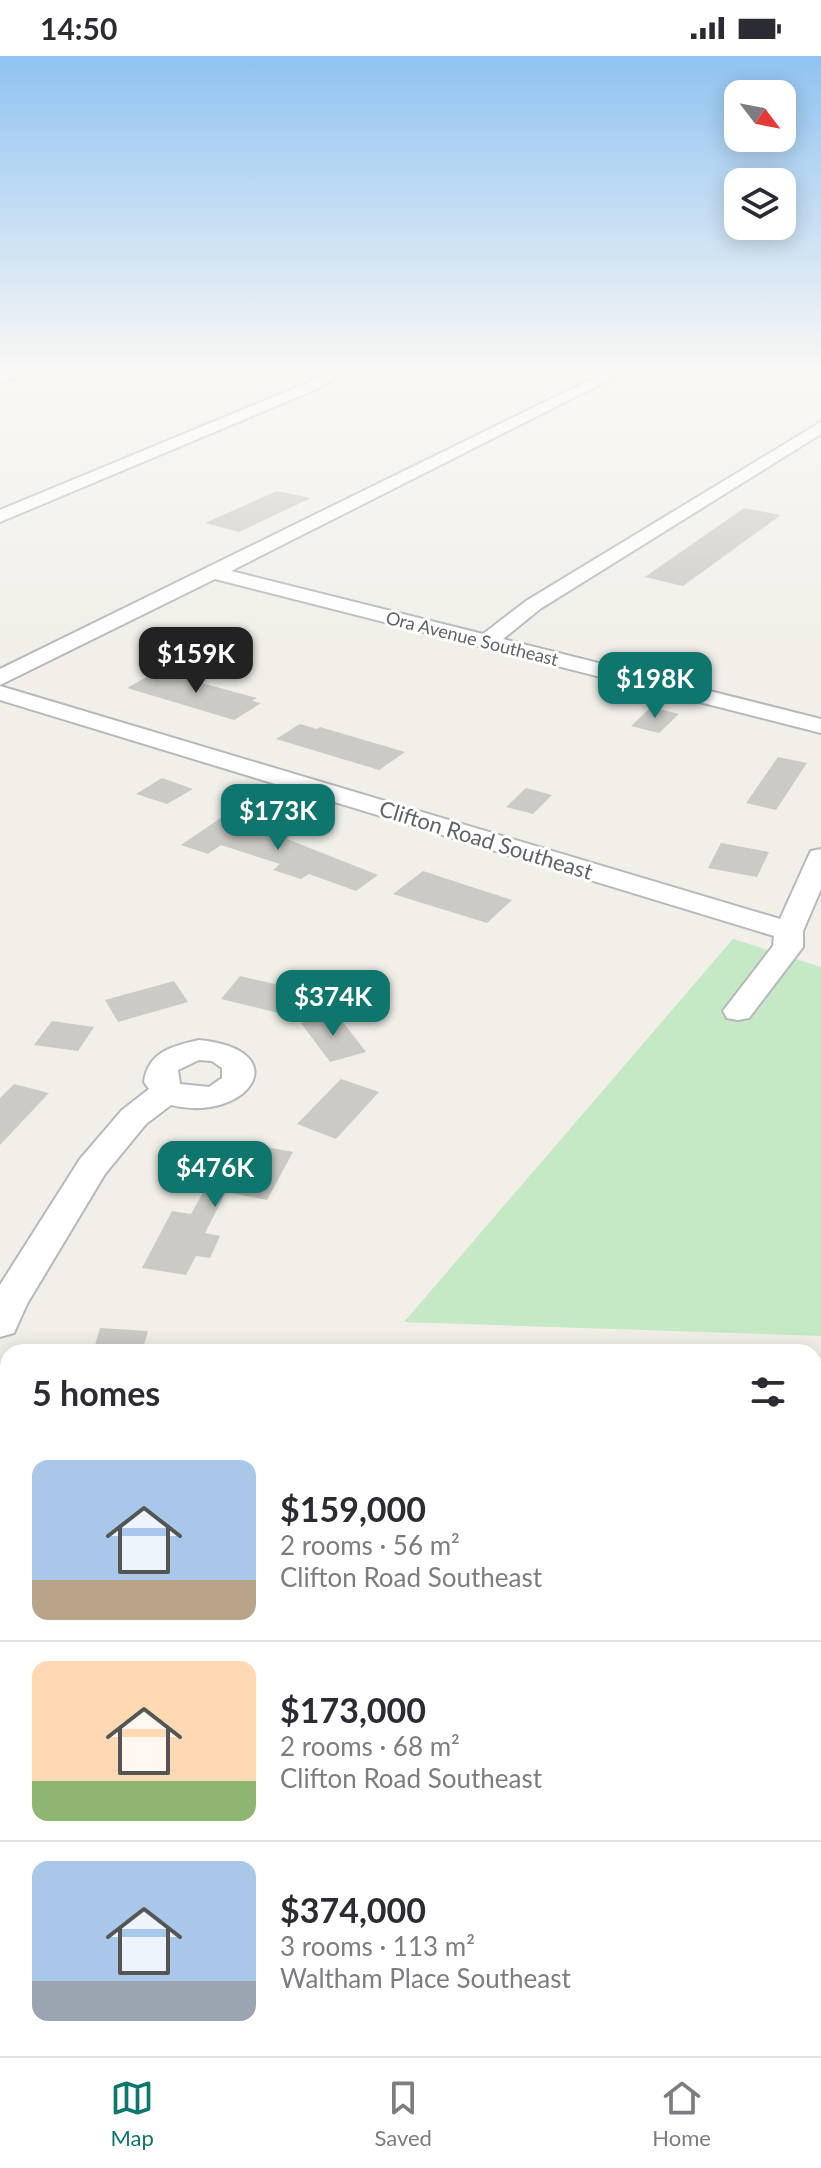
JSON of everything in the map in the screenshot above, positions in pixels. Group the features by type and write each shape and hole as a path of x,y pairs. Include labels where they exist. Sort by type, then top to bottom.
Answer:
{"street":[{"path":"0,517 137,459"},
{"path":"0,678 443,459"},
{"path":"485,643 533,605 769,459"},
{"name":"Ora Avenue Southeast","path":"216,573 821,726"},
{"name":"Clifton Road Southeast","path":"0,693 789,931"},
{"path":"738,1011 788,947 789,931 821,857"},
{"path":"0,1323 8,1303 92,1167 134,1117 168,1091"}],"green space":[{"path":"733,939 821,967 821,1336 404,1322"}],"building":[{"path":"277,491 311,498 239,532 205,523"},
{"path":"744,508 781,515 683,586 645,577"},
{"path":"157,671 257,698 252,701 261,703 234,720 127,688"},
{"path":"651,707 679,714 659,733 631,726"},
{"path":"300,724 405,752 379,770 276,739"},
{"path":"778,757 807,763 776,810 746,803"},
{"path":"162,778 193,789 167,804 136,794"},
{"path":"526,788 552,795 533,814 506,807"},
{"path":"225,815 291,835 287,839 378,875 356,891 309,874 301,879 273,870 280,864 221,845 208,854 181,845"},
{"path":"721,843 769,852 757,877 708,868"},
{"path":"423,871 512,900 487,923 393,894"},
{"path":"240,976 301,990 283,1014 221,999"},
{"path":"174,981 188,1002 118,1022 105,1000"},
{"path":"336,1013 366,1052 330,1062 301,1023"},
{"path":"52,1021 94,1027 78,1051 34,1045"},
{"path":"341,1079 379,1092 336,1139 297,1124"},
{"path":"14,1084 49,1093 0,1145 0,1098"},
{"path":"255,1145 293,1152 267,1200 226,1192 205,1233 220,1236 210,1258 196,1256 186,1275 142,1268 172,1211 191,1214 223,1157 245,1161"},
{"path":"100,1328 148,1331 144,1344 95,1344"}]}
